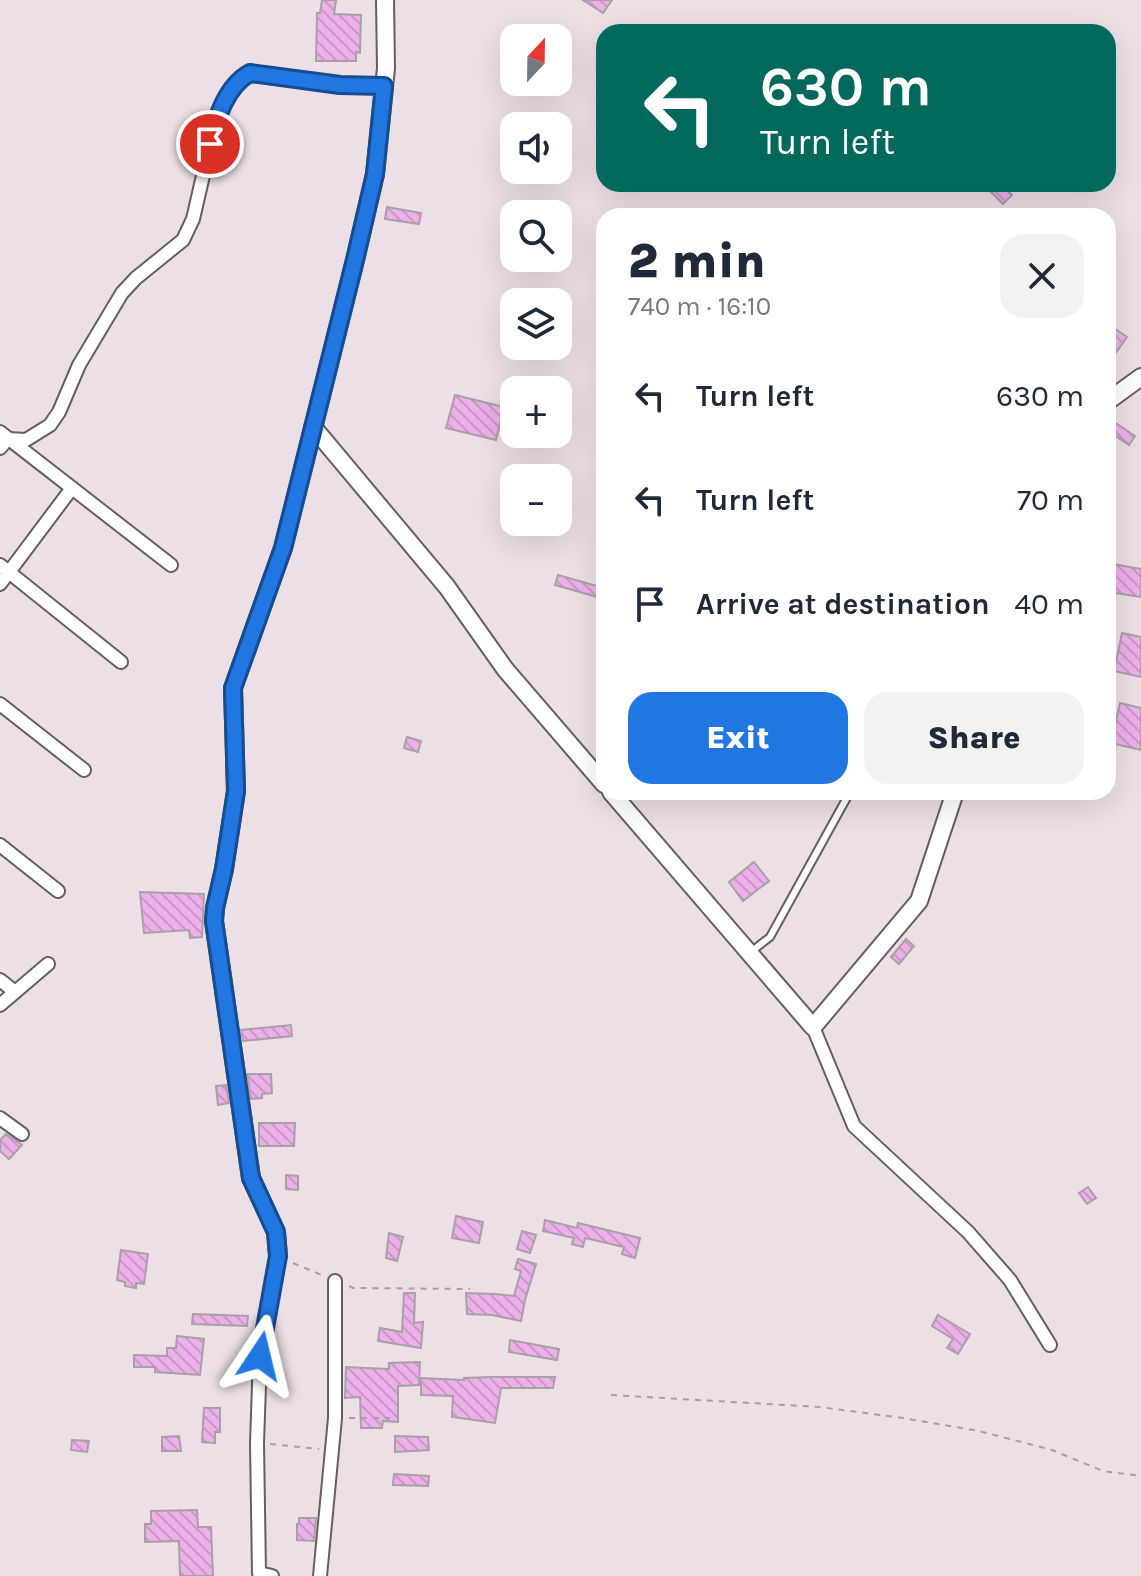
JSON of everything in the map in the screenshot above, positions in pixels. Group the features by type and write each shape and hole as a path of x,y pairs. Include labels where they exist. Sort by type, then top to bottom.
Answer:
{"street":[{"path":"272,1576 259,1573 257,1443 260,1356 278,1256 276,1232 251,1178 214,921 236,791 233,688 283,548 375,174 386,68 385,0"},
{"path":"3,439 26,440 50,425 59,412 79,365 122,293 183,240 193,219 217,115 240,78 250,73 260,73 340,85 384,86"},
{"path":"1116,395 1141,377"},
{"path":"313,427 447,587 505,669 596,775"},
{"path":"3,439 171,565"},
{"path":"0,584 5,569 72,488"},
{"path":"5,569 121,662"},
{"path":"0,704 84,770"},
{"path":"618,800 813,1027 854,1126 976,1241 1010,1280 1050,1345"},
{"path":"813,1027 919,901 952,800"},
{"path":"0,845 58,891"},
{"path":"0,1005 48,964"},
{"path":"0,980 15,992"},
{"path":"0,1118 22,1134"},
{"path":"320,1576 335,1418 335,1281"}],"lane":[{"path":"749,953 770,937 846,800"}],"path":[{"path":"278,1256 353,1288 470,1289"},
{"path":"611,1395 790,1405 903,1418 979,1431 1052,1450 1103,1471 1141,1476"},
{"path":"335,1418 390,1418"},
{"path":"257,1443 333,1450"}],"building":[{"path":"322,0 336,0 334,14 361,15 360,53 356,52 356,61 316,61 317,13 320,13"},
{"path":"583,0 612,0 603,13"},
{"path":"991,192 1009,192 1012,195 1003,204"},
{"path":"387,207 421,213 419,224 385,219"},
{"path":"1116,329 1127,337 1116,353"},
{"path":"455,395 500,406 496,440 446,428"},
{"path":"1116,423 1135,436 1129,445 1116,436"},
{"path":"1116,565 1141,569 1141,597 1116,593"},
{"path":"558,575 596,586 596,597 555,585"},
{"path":"1122,633 1141,637 1141,677 1116,671"},
{"path":"1120,703 1141,708 1141,750 1116,744"},
{"path":"407,737 421,741 418,752 404,748"},
{"path":"754,862 769,881 743,901 729,882"},
{"path":"140,892 204,894 202,937 190,938 189,930 144,933"},
{"path":"906,939 914,946 899,964 891,957"},
{"path":"291,1025 292,1036 243,1041 241,1030"},
{"path":"247,1074 271,1074 272,1093 251,1099"},
{"path":"226,1085 229,1103 218,1105 216,1086"},
{"path":"259,1123 295,1123 294,1146 259,1146"},
{"path":"6,1134 22,1145 9,1159 0,1151 0,1140"},
{"path":"286,1175 298,1176 298,1190 286,1189"},
{"path":"1088,1187 1096,1198 1087,1204 1079,1193"},
{"path":"456,1216 483,1222 479,1243 452,1238"},
{"path":"545,1220 577,1228 578,1223 640,1238 635,1258 622,1254 624,1247 585,1238 583,1247 572,1244 574,1238 543,1231"},
{"path":"522,1231 536,1235 530,1253 517,1249"},
{"path":"389,1233 403,1237 397,1261 386,1258"},
{"path":"121,1250 148,1254 144,1284 136,1283 136,1288 125,1286 125,1282 117,1280"},
{"path":"518,1259 536,1264 521,1321 467,1314 466,1293 514,1296 521,1271 515,1269"},
{"path":"404,1293 415,1293 414,1323 423,1322 421,1348 378,1341 380,1328 402,1332"},
{"path":"193,1314 248,1316 247,1326 192,1324"},
{"path":"938,1315 970,1334 958,1354 947,1348 953,1339 932,1326"},
{"path":"177,1336 204,1339 200,1375 155,1372 155,1367 134,1367 134,1355 167,1356 167,1348 176,1348"},
{"path":"510,1340 559,1349 557,1360 509,1352"},
{"path":"420,1362 419,1385 398,1386 398,1422 383,1421 382,1428 361,1428 360,1397 345,1398 346,1367 389,1369 389,1363"},
{"path":"555,1377 553,1388 501,1388 495,1423 452,1417 453,1396 421,1395 421,1378 464,1380"},
{"path":"204,1408 220,1408 220,1432 215,1432 215,1443 202,1442"},
{"path":"179,1436 181,1451 162,1451 162,1437"},
{"path":"395,1436 428,1437 429,1450 395,1452"},
{"path":"72,1440 89,1441 87,1452 71,1450"},
{"path":"394,1474 429,1476 428,1486 393,1485"},
{"path":"197,1510 198,1527 211,1527 213,1576 180,1576 179,1541 145,1542 145,1524 151,1524 151,1511"},
{"path":"299,1518 316,1518 314,1541 297,1540"}],"route":[{"path":"210,144 217,115 240,78 250,73 340,85 384,86 375,174 283,548 233,688 236,791 214,921 251,1178 276,1232 278,1256 260,1356"}]}
